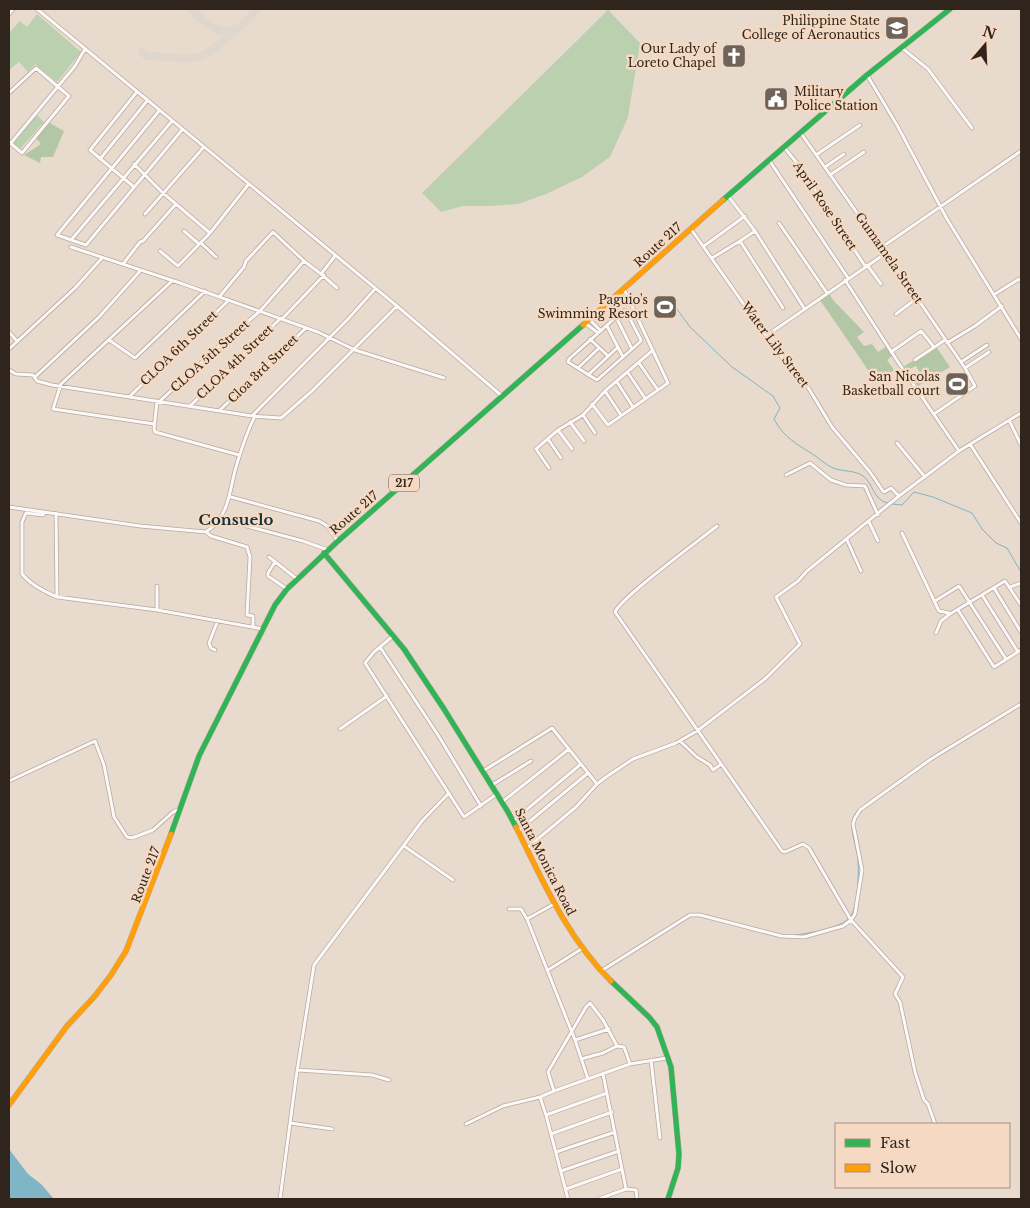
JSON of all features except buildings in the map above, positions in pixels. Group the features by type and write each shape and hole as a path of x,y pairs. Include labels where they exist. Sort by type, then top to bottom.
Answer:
{"main road":[{"name":"Route 217","path":"9,1104 67,1026 111,975 126,951 135,932 199,756 275,605 287,589 326,551 800,132 867,75 950,9"},
{"name":"Santa Monica Road","path":"326,551 393,635 444,709 513,821 562,919 601,971 655,1025 670,1067 680,1154 678,1168 668,1199"}],"street":[{"path":"9,14 13,9"},
{"path":"36,9 397,306 502,396"},
{"path":"902,48 928,69 972,128"},
{"path":"9,93 36,68 58,86 69,96 22,153 10,142 58,86 81,58 85,49"},
{"path":"867,75 897,125 940,207 1021,338"},
{"path":"134,187 90,150 137,93"},
{"path":"100,159 147,101"},
{"path":"159,111 57,235 86,245 182,130"},
{"path":"71,240 172,121"},
{"path":"816,155 860,125"},
{"name":"Gumamela Street","path":"800,132 918,298 975,386 934,414"},
{"name":"April Rose Street","path":"784,147 800,167 866,266 881,284"},
{"path":"145,214 204,148"},
{"path":"882,247 1021,151"},
{"path":"830,175 864,152"},
{"path":"825,167 844,154"},
{"path":"769,160 891,352 959,451"},
{"path":"134,164 163,193 210,233"},
{"path":"160,251 178,266 210,233 248,184"},
{"path":"728,196 745,216 804,308"},
{"path":"123,264 140,242 176,204"},
{"path":"704,246 745,216"},
{"path":"779,224 827,293"},
{"name":"Water Lily Street","path":"691,229 778,353 803,379 832,427 870,472 883,491 890,488 899,496"},
{"path":"184,231 216,257"},
{"path":"712,258 755,231"},
{"path":"220,296 244,267 246,261 273,232 337,288"},
{"path":"740,241 783,308"},
{"path":"71,246 102,258 220,296 330,337 355,350 444,378"},
{"path":"766,336 886,252"},
{"name":"CLOA 4th Street","path":"190,406 281,319 336,256"},
{"path":"9,349 75,288 102,258"},
{"name":"CLOA 5th Street","path":"159,401 260,311 304,261"},
{"path":"35,377 99,317 140,270"},
{"path":"995,294 1019,279 1021,281"},
{"path":"154,424 53,409 59,387 172,281"},
{"path":"206,532 219,520 231,497 240,456 253,416 375,289"},
{"path":"592,404 608,425 668,383 624,289"},
{"path":"109,340 134,358 205,291"},
{"path":"896,314 918,298"},
{"name":"CLOA 6th Street","path":"129,397 229,300"},
{"path":"9,370 16,374 30,374 38,381 59,387 253,416 281,418 355,350 397,306"},
{"path":"915,360 934,347 975,326 1002,306"},
{"path":"625,310 641,341 597,380 568,361 590,339 607,326 625,310"},
{"path":"616,317 632,349"},
{"path":"587,321 599,332"},
{"path":"607,326 623,357"},
{"name":"Cloa 3rd Street","path":"219,411 306,328"},
{"path":"9,332 17,341"},
{"path":"891,352 922,332 934,347"},
{"path":"590,339 608,356"},
{"path":"961,362 987,345"},
{"path":"588,375 618,347"},
{"path":"578,368 599,348"},
{"path":"549,468 536,449 558,430 583,415 605,391 653,350"},
{"path":"965,368 989,352"},
{"path":"639,363 658,390"},
{"path":"628,373 644,398"},
{"path":"617,382 633,407"},
{"path":"605,391 622,415"},
{"path":"159,401 154,424 155,432 240,456"},
{"path":"527,848 576,807 597,784 633,759 680,741 697,731 766,678 800,646 776,597 798,581 886,506 959,451 1021,414"},
{"path":"583,415 595,433"},
{"path":"1009,420 1021,445"},
{"path":"570,422 584,441"},
{"path":"558,430 572,449"},
{"path":"548,440 560,458"},
{"path":"897,443 925,477"},
{"path":"970,444 1021,523"},
{"path":"786,475 810,463 831,480 846,485 865,486 878,514"},
{"path":"231,497 319,521 326,525 338,541"},
{"path":"9,507 140,526 206,532 211,536 247,547 250,556 247,614 253,616 253,626"},
{"path":"45,512 43,515 26,513 24,515 22,522 22,574 57,597 157,610 263,629"},
{"path":"56,513 57,597"},
{"path":"219,520 243,524 317,545 326,551"},
{"path":"869,522 878,541"},
{"path":"717,526 642,586 619,606 615,612 782,852 803,844 809,848 851,920 903,976 895,994 900,1002 915,1072 924,1100 928,1104 935,1123"},
{"path":"902,533 939,610 950,614"},
{"path":"847,540 861,571"},
{"path":"269,557 297,579"},
{"path":"276,562 268,576 287,589"},
{"path":"936,633 941,621 950,614 1006,581 1021,605"},
{"path":"1011,589 1021,583"},
{"path":"157,586 157,610"},
{"path":"935,601 959,586 1006,660"},
{"path":"994,588 1021,632"},
{"path":"958,610 994,667 1006,660 1020,651 982,596"},
{"path":"215,650 211,648 209,643 218,620"},
{"path":"393,635 365,664 464,817 497,794"},
{"path":"380,647 438,735 481,806"},
{"path":"340,729 387,696"},
{"path":"601,971 690,915 700,915 781,936 804,937 843,926 855,914 862,870 853,824 860,810 931,758 1021,704"},
{"path":"483,771 550,728 554,729 597,784"},
{"path":"9,781 95,741 104,765 114,817 127,837 132,838 153,830 173,812 181,808"},
{"path":"680,741 706,765 710,765 713,770 720,765"},
{"path":"502,802 569,749"},
{"path":"492,785 531,761"},
{"path":"513,821 581,764"},
{"path":"518,831 588,773"},
{"path":"280,1199 314,965 422,822 449,793"},
{"path":"404,846 453,880"},
{"path":"527,919 554,904"},
{"path":"509,909 522,909 527,919 572,1032 588,1079"},
{"path":"548,970 583,948"},
{"path":"554,1090 548,1072 590,1003 604,1020 617,1046"},
{"path":"575,1040 609,1029"},
{"path":"581,1059 603,1053 617,1046 624,1047 630,1064"},
{"path":"466,1124 503,1106 540,1097 554,1090 630,1064 667,1058"},
{"path":"651,1060 660,1138"},
{"path":"298,1070 372,1075 389,1080"},
{"path":"603,1074 626,1189"},
{"path":"546,1115 608,1093"},
{"path":"540,1097 568,1199"},
{"path":"550,1134 612,1112"},
{"path":"290,1123 332,1129"},
{"path":"556,1152 615,1132"},
{"path":"561,1171 619,1151"},
{"path":"566,1189 622,1169"},
{"path":"598,1199 626,1189 636,1190 637,1199"}],"green space":[{"path":"608,10 640,43 628,117 610,157 582,177 546,194 518,204 463,206 441,212 422,193"},
{"path":"37,14 81,52 57,82 35,64 28,72 19,62 9,70 9,33 20,21 27,27"},
{"path":"34,112 44,122 20,149 11,141"},
{"path":"46,121 64,131 53,157 41,157 40,163 24,155 41,144 35,137"},
{"path":"829,293 833,300 864,332 857,337 864,346 872,344 878,352 886,347 892,356 887,360 894,370 877,383 820,300"},
{"path":"937,348 950,367 918,386 913,378 920,373 916,366 907,370 904,366"}],"water":[{"path":"9,1149 28,1174 41,1184 54,1199 9,1199"}],"waterway":[{"path":"676,308 690,327 732,367 773,396 780,408 774,419 787,436 830,467 863,476 879,499 888,503"},
{"path":"892,504 902,505 914,492 933,497 972,513 982,529 996,543 1007,548 1021,572"},
{"path":"852,822 855,814"},
{"path":"796,935 840,924 846,921 853,912 857,890 858,866 852,826"}],"taxiway":[{"path":"190,9 212,27 225,31 238,28 258,9"},
{"path":"142,52 147,56 183,58 202,56 211,51 237,29"}],"traffic: fast":[{"path":"723,200 867,75 950,9"},
{"path":"171,834 199,756 275,605 287,589 338,541 583,325"},
{"path":"324,553 404,649 444,709 516,827"},
{"path":"611,981 657,1027 671,1067 679,1154 678,1168 668,1199"}],"traffic: slow":[{"path":"583,325 723,200"},
{"path":"516,827 546,888 569,928 595,964 611,981"},
{"path":"9,1105 67,1026 111,975 126,951 171,834"}],"place":[{"name":"Philippine State College of Aeronautics","path":"897,28"},
{"name":"Our Lady of Loreto Chapel","path":"734,56"},
{"name":"Military Police Station","path":"776,99"},
{"name":"Paguio's Swimming Resort","path":"665,307"},
{"name":"San Nicolas Basketball court","path":"957,384"}],"district":[{"name":"Consuelo","path":"236,520"}]}
